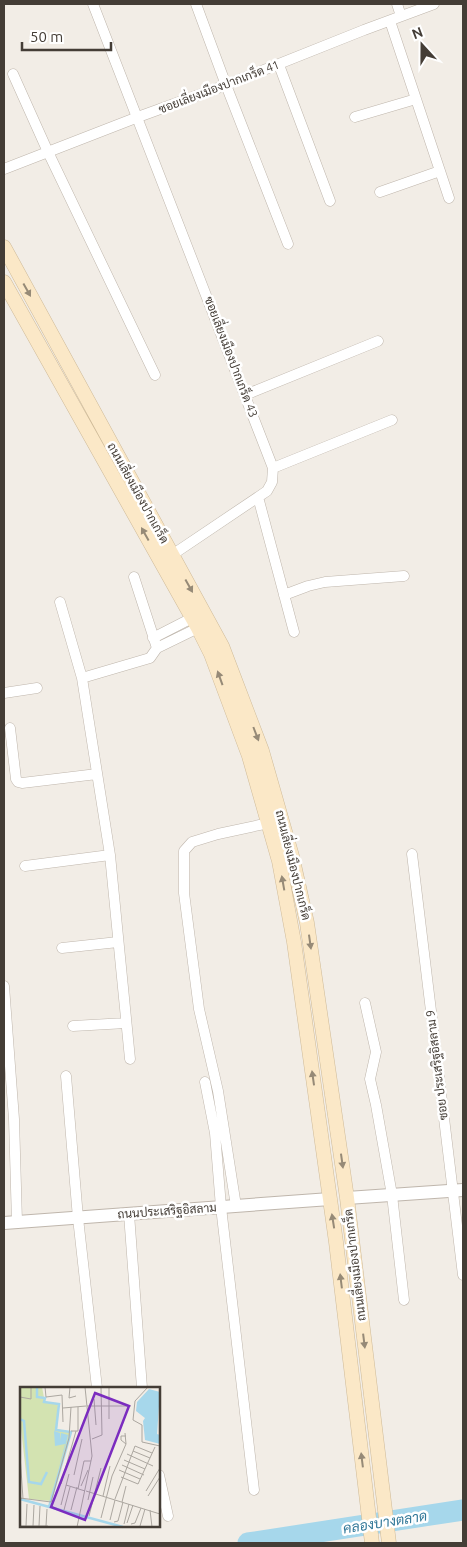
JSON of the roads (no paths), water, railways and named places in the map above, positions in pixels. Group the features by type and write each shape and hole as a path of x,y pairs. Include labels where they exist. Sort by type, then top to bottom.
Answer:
{"main road":[{"name":"ถนนเลี่ยงเมืองปากเกร็ด","path":"4,247 222,646 262,751 292,856 307,923 347,1198 389,1543"},
{"name":"ถนนเลี่ยงเมืองปากเกร็ด","path":"4,282 212,654 249,756 269,824 279,860 294,942 330,1199 372,1542"},
{"path":"330,1199 347,1198"}],"street":[{"name":"ซอยเลี่ยงเมืองปากเกร็ด 43","path":"93,4 246,394 273,468"},
{"path":"196,4 288,244"},
{"path":"397,4 402,16"},
{"name":"ซอยเลี่ยงเมืองปากเกร็ด 41","path":"4,169 434,4"},
{"path":"390,21 448,198"},
{"path":"278,64 330,200"},
{"path":"13,74 48,152 155,375"},
{"path":"355,117 416,99"},
{"path":"380,192 440,171"},
{"path":"246,394 378,341"},
{"path":"172,555 267,491 271,485 273,468 392,420"},
{"path":"258,497 294,632"},
{"path":"284,595 325,582 404,576"},
{"path":"82,678 150,658 155,643 134,578"},
{"path":"60,602 82,678 110,855 130,1059"},
{"path":"155,643 195,623"},
{"path":"4,693 37,688"},
{"path":"10,728 16,779 18,782 22,784 97,774"},
{"path":"236,1206 218,1091 199,1009 184,893 184,851 192,842 218,834 269,824"},
{"name":"ซอย ประเสริฐอิสลาม 9","path":"412,854 458,1190 463,1275"},
{"path":"25,866 110,855"},
{"path":"62,948 118,942"},
{"path":"4,986 14,1119 17,1222"},
{"path":"365,1003 376,1052 370,1079 392,1195 404,1300"},
{"path":"73,1026 126,1023"},
{"path":"66,1076 78,1218 97,1387"},
{"path":"205,1082 215,1133 221,1207 254,1490"},
{"path":"347,1198 458,1190"},
{"name":"ถนนประเสริฐอิสลาม","path":"4,1223 330,1199"},
{"path":"128,1214 142,1387"},
{"path":"160,1480 168,1516"}],"waterway":[{"name":"คลองบางตลาด","path":"248,1543 463,1510"}]}
